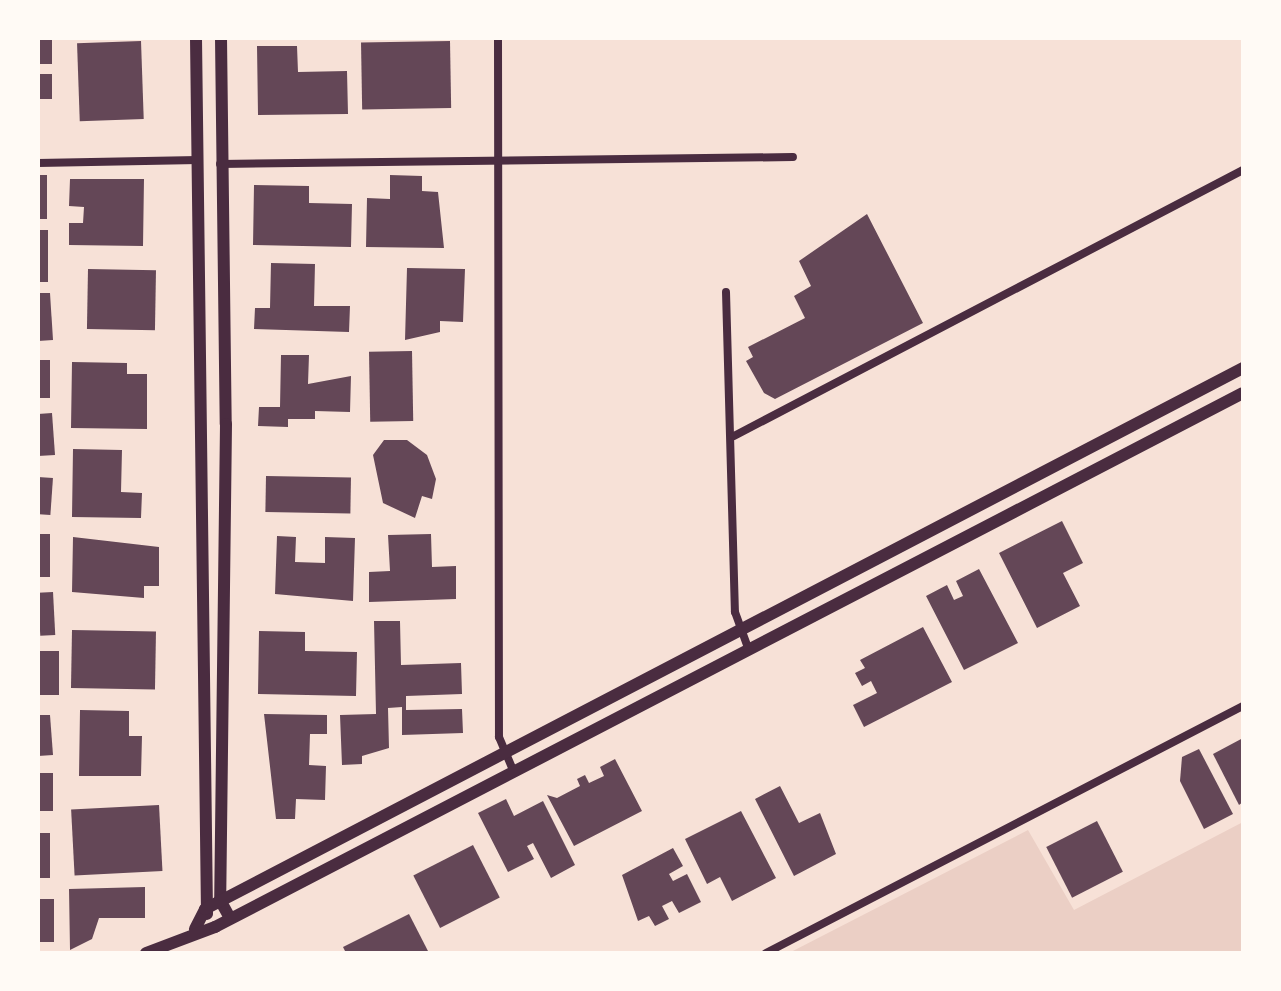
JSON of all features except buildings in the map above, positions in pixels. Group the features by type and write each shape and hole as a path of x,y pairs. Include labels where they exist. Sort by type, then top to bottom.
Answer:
{"street":[{"path":"195,929 205,909 196,38"},
{"path":"221,38 220,164 226,424 220,900 230,918"},
{"path":"498,38 503,749 513,770"},
{"path":"220,164 499,156 793,157"},
{"path":"38,163 198,160"},
{"path":"734,436 1243,170"},
{"path":"726,292 741,627 748,647"},
{"path":"205,909 503,749 1243,368"},
{"path":"146,953 195,929 215,927 748,647 1243,393"},
{"path":"766,953 1243,706"},
{"path":"205,909 215,927"}],"shaded area":[{"path":"1243,822 1243,953 789,953 1028,830 1074,910"}]}
